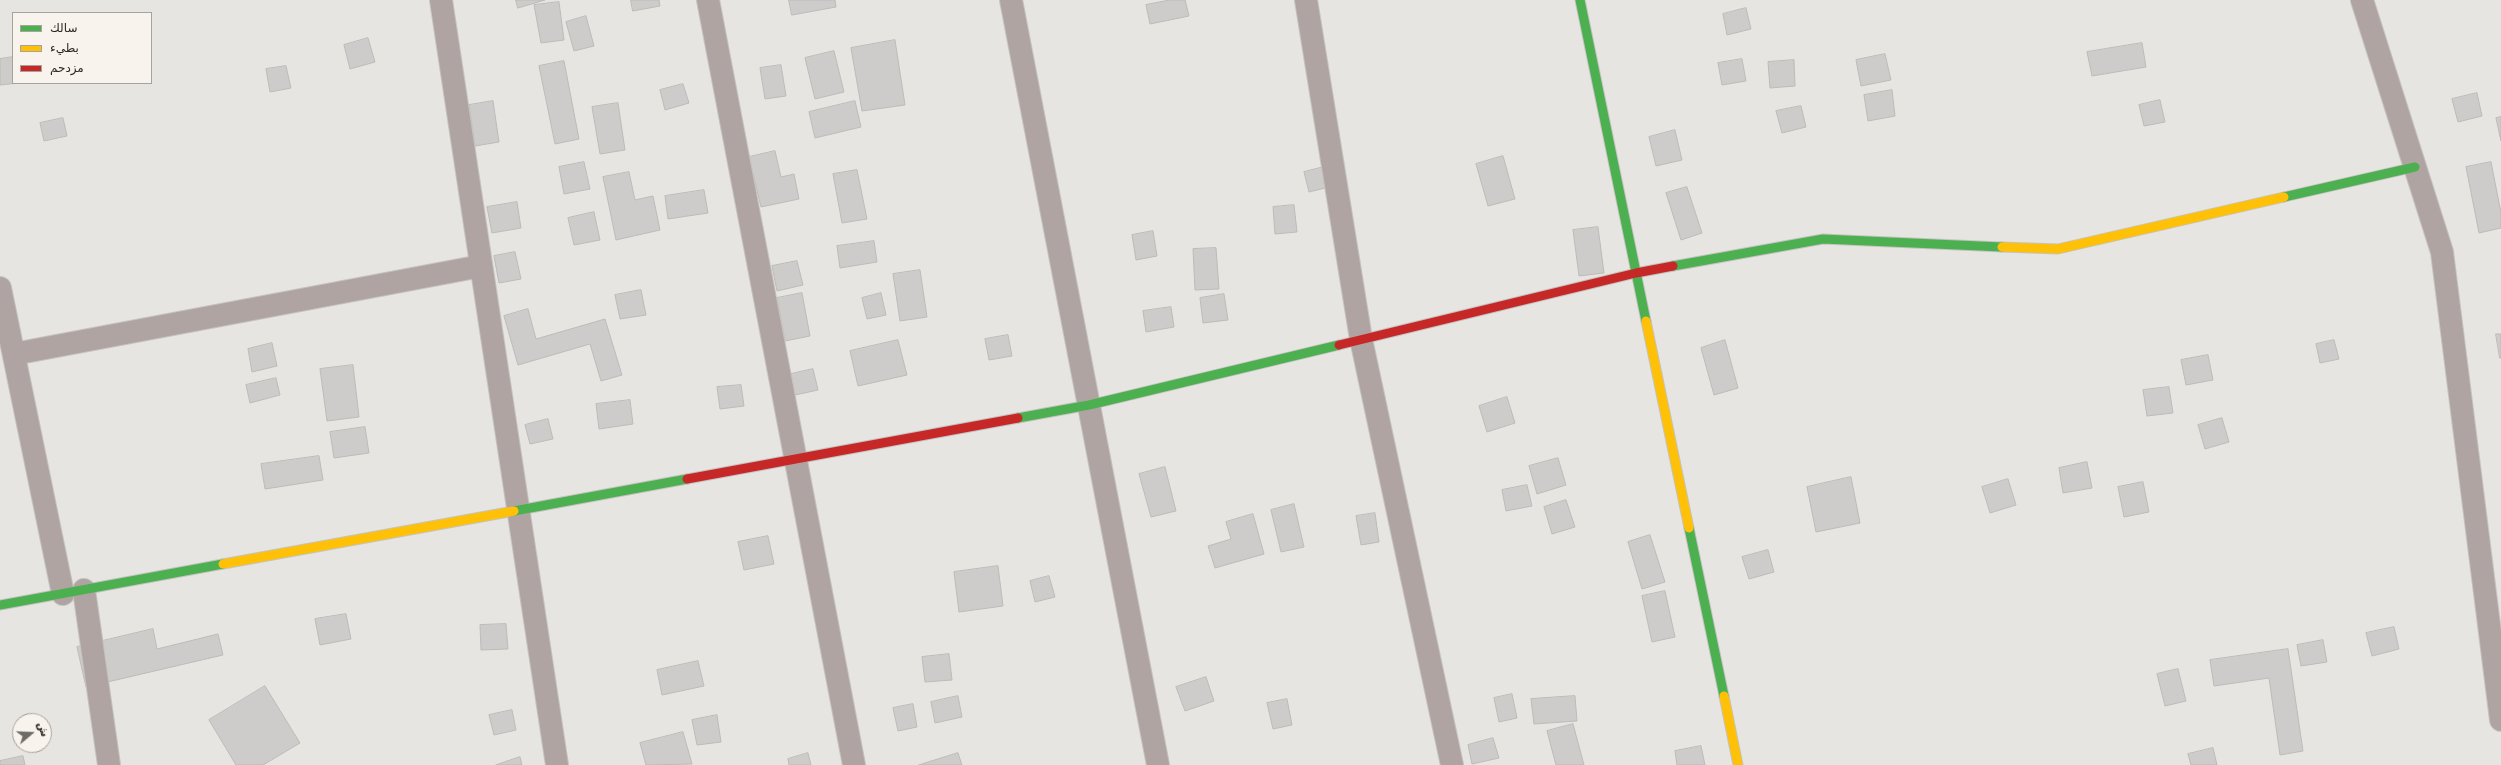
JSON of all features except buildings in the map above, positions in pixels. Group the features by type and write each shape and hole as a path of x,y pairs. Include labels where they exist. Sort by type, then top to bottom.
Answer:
{"street":[{"path":"441,0 480,266 557,765"},
{"path":"708,0 854,765"},
{"path":"1011,0 1158,765"},
{"path":"1306,0 1361,339 1452,765"},
{"path":"1580,0 1738,765"},
{"path":"2362,0 2442,252 2501,720"},
{"path":"0,605 1089,405 1636,273 1823,239 2058,249 2415,167"},
{"path":"14,354 480,266"},
{"path":"0,288 63,594"},
{"path":"84,590 109,765"}],"traffic: fast":[{"path":"1580,0 1646,321"},
{"path":"2284,197 2415,167"},
{"path":"1673,266 1823,239 2002,247"},
{"path":"1018,418 1089,405 1339,345"},
{"path":"514,511 687,479"},
{"path":"1689,528 1724,696"},
{"path":"0,605 223,564"}],"traffic: slow":[{"path":"2002,247 2058,249 2284,197"},
{"path":"1646,321 1689,528"},
{"path":"223,564 514,511"},
{"path":"1724,696 1738,765"}],"traffic: jam":[{"path":"1339,345 1636,273 1673,266"},
{"path":"687,479 1018,418"}]}
